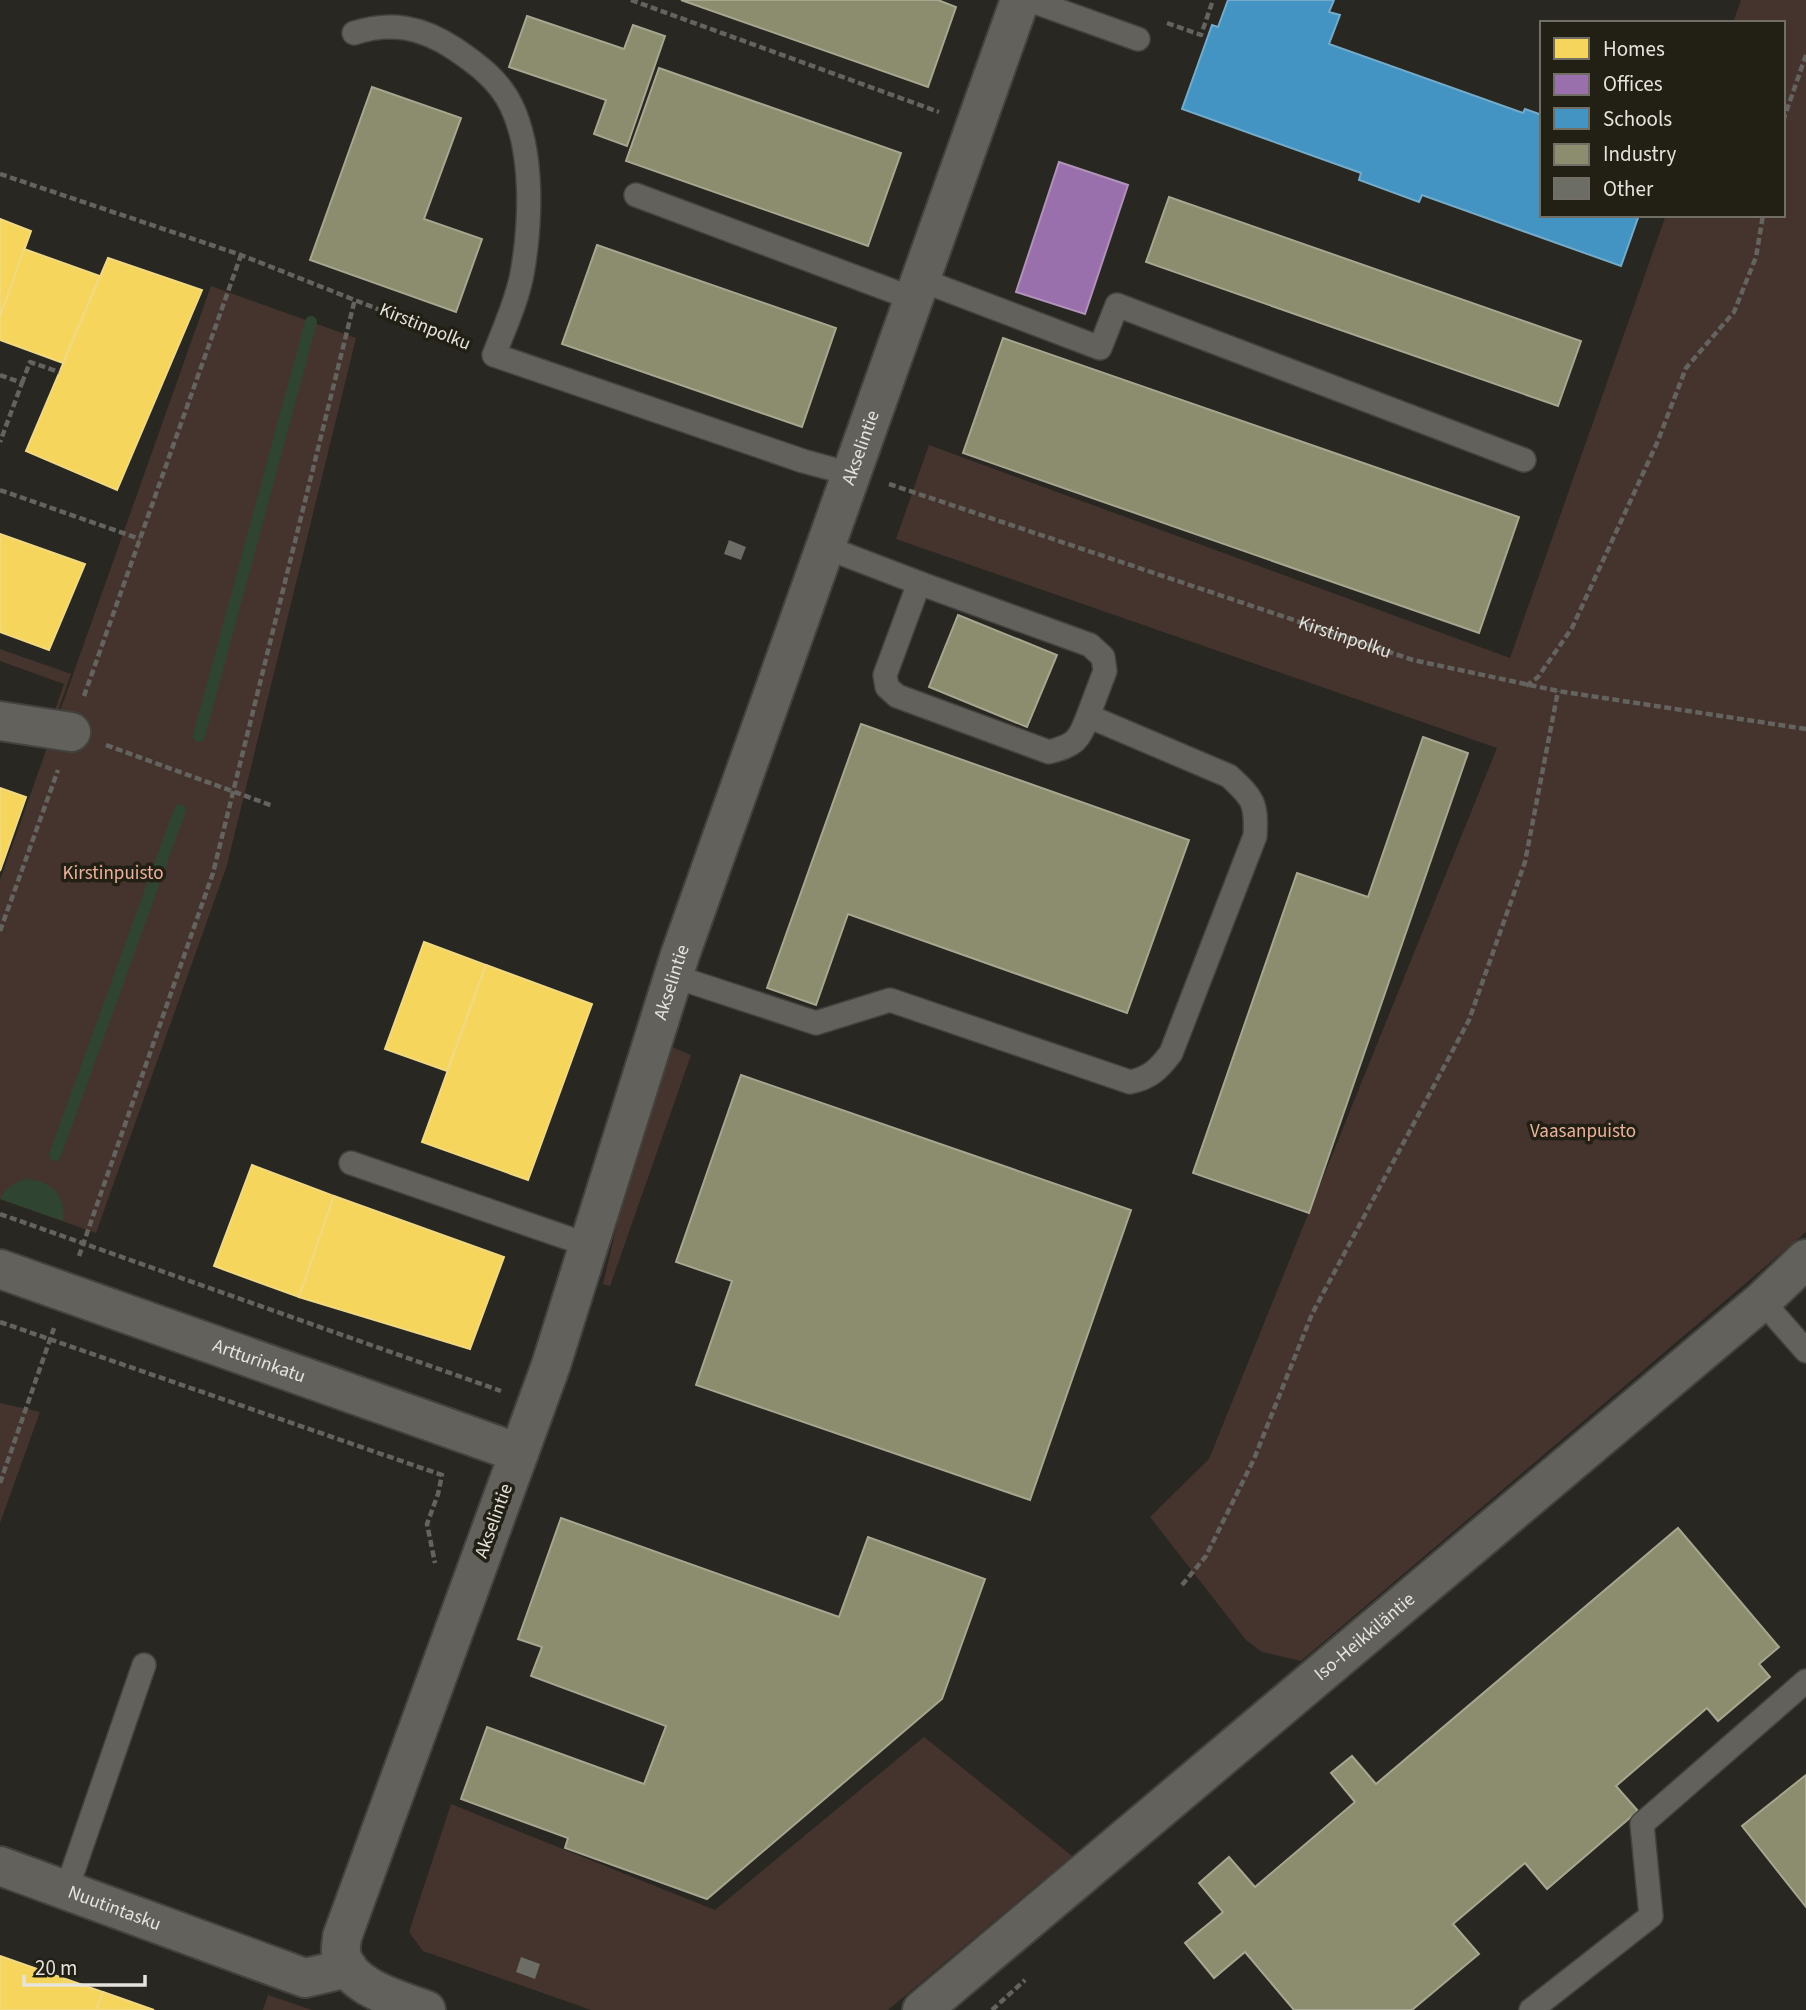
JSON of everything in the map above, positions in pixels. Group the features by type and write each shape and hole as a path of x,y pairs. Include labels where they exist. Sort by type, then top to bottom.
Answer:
{"street":[{"name":"Akselintie","path":"348,1968 341,1954 342,1937 537,1404 673,976 1020,0"},
{"path":"1,724 71,732"},
{"name":"Iso-Heikkiläntie","path":"922,2010 1762,1301 1806,1259"},
{"name":"Artturinkatu","path":"0,1269 519,1453"},
{"name":"Nuutintasku","path":"0,1866 305,1979 348,1968"},
{"path":"348,1968 360,1981 380,1993 426,2010"}],"lane":[{"path":"1029,0 1138,39"},
{"path":"354,33 372,27 395,25 414,28 444,42 482,67 510,104 525,158 529,205 522,275 494,355"},
{"path":"636,195 917,290 1100,348 1117,305 1524,460"},
{"name":"Kirstinpolku","path":"494,355 803,461 851,474"},
{"path":"825,547 1090,645 1103,657 1104,671 1080,738 1066,748 1049,752 897,696 887,687 885,675 919,583"},
{"path":"673,976 816,1023 890,1000 1130,1082 1144,1079 1159,1070 1171,1053 1255,836 1256,812 1248,793 1230,776 1088,716"},
{"path":"351,1163 588,1245"},
{"path":"1762,1301 1806,1351"},
{"path":"66,1891 144,1665"},
{"path":"1531,2010 1651,1916 1642,1824 1806,1681"}],"path":[{"path":"631,0 900,98"},
{"path":"1157,19 1201,35 1213,0"},
{"path":"1785,115 1806,55"},
{"name":"Kirstinpolku","path":"0,174 241,255 494,355"},
{"path":"1526,686 1538,677 1572,628 1657,443 1685,368 1734,312 1756,257 1763,217"},
{"path":"0,931 241,255"},
{"path":"77,1262 213,873 355,299"},
{"path":"0,442 30,362 60,372"},
{"path":"0,375 22,383"},
{"name":"Kirstinpolku","path":"899,486 1413,660 1526,686 1806,729"},
{"path":"0,490 140,539"},
{"path":"1182,1585 1206,1556 1254,1459 1312,1314 1469,1020 1525,862 1558,691"},
{"path":"71,732 273,806"},
{"path":"0,1214 537,1404"},
{"path":"0,1483 56,1321"},
{"path":"0,1322 442,1475 427,1524"}],"green space":[{"name":"Vaasanpuisto","path":"1741,0 1806,0 1806,1232 1301,1661 1262,1652 1246,1640 1150,1517 1209,1459 1497,748 896,539 929,445 1510,658 1665,217 1785,217 1785,21 1734,21"},
{"name":"Kirstinpuisto","path":"211,286 356,338 227,865 96,1233 0,1199 0,880"},
{"path":"0,649 71,674 57,714 54,713 64,684 0,661"},
{"path":"672,1047 691,1055 610,1286 603,1284 624,1195"},
{"path":"0,1403 40,1412 0,1523"},
{"path":"924,1737 1072,1856 888,2010 591,2010 423,1951 409,1932 451,1804 715,1910"},
{"path":"268,1995 312,2010 263,2010"}],"shaded area":[{"path":"25,1179 42,1182 55,1191 62,1204 63,1221 0,1199 10,1186"}],"building: Homes":[{"path":"0,219 31,231 0,317"},
{"path":"24,249 100,276 63,363 0,340 0,317"},
{"path":"108,258 202,290 117,490 26,451"},
{"path":"0,534 85,564 49,650 0,632"},
{"path":"0,788 26,797 0,871"},
{"path":"424,942 486,965 447,1071 385,1049"},
{"path":"486,965 592,1004 528,1180 422,1142"},
{"path":"252,1165 334,1196 299,1297 214,1266"},
{"path":"334,1196 504,1257 470,1349 299,1297"},
{"path":"0,1956 103,1992 96,2010 0,2010"},
{"path":"103,1992 154,2010 96,2010"}],"building: Offices":[{"path":"1059,162 1128,185 1085,314 1016,292"}],"building: Schools":[{"path":"1228,0 1334,0 1329,12 1340,15 1329,44 1523,113 1525,109 1540,114 1540,217 1638,217 1621,266 1422,195 1419,202 1359,180 1361,173 1182,109 1212,25 1218,27"}],"building: Industry":[{"path":"681,0 938,0 956,7 928,87"},
{"path":"527,16 624,49 633,25 665,36 627,146 594,134 606,100 509,67"},
{"path":"659,68 901,153 868,246 626,161"},
{"path":"372,87 461,118 424,219 482,239 456,312 310,260"},
{"path":"1169,197 1581,341 1558,406 1146,262"},
{"path":"597,245 836,328 802,427 562,344"},
{"path":"1003,338 1519,517 1479,633 963,453"},
{"path":"958,615 1057,655 1027,727 929,687"},
{"path":"861,724 1189,840 1127,1013 848,914 816,1005 767,988"},
{"path":"1423,737 1468,753 1309,1213 1193,1173 1297,873 1368,897"},
{"path":"741,1075 1131,1210 1030,1500 696,1385 732,1281 676,1262"},
{"path":"561,1518 839,1617 868,1537 985,1579 942,1699 707,1899 565,1848 568,1838 461,1799 487,1727 644,1784 666,1726 531,1676 542,1647 518,1639"},
{"path":"1678,1528 1779,1647 1759,1664 1770,1677 1718,1721 1707,1708 1616,1786 1638,1811 1547,1889 1525,1863 1453,1924 1479,1954 1412,2010 1294,2010 1245,1952 1214,1978 1185,1943 1223,1912 1199,1883 1229,1857 1255,1887 1355,1802 1331,1773 1352,1756 1376,1784"},
{"path":"1806,1775 1806,1907 1742,1826"}],"building: Other":[{"path":"729,540 746,547 741,560 724,554"},
{"path":"521,1957 540,1964 535,1979 516,1972"}],"waterway":[{"path":"199,736 311,322"},
{"path":"55,1155 180,810"}]}
